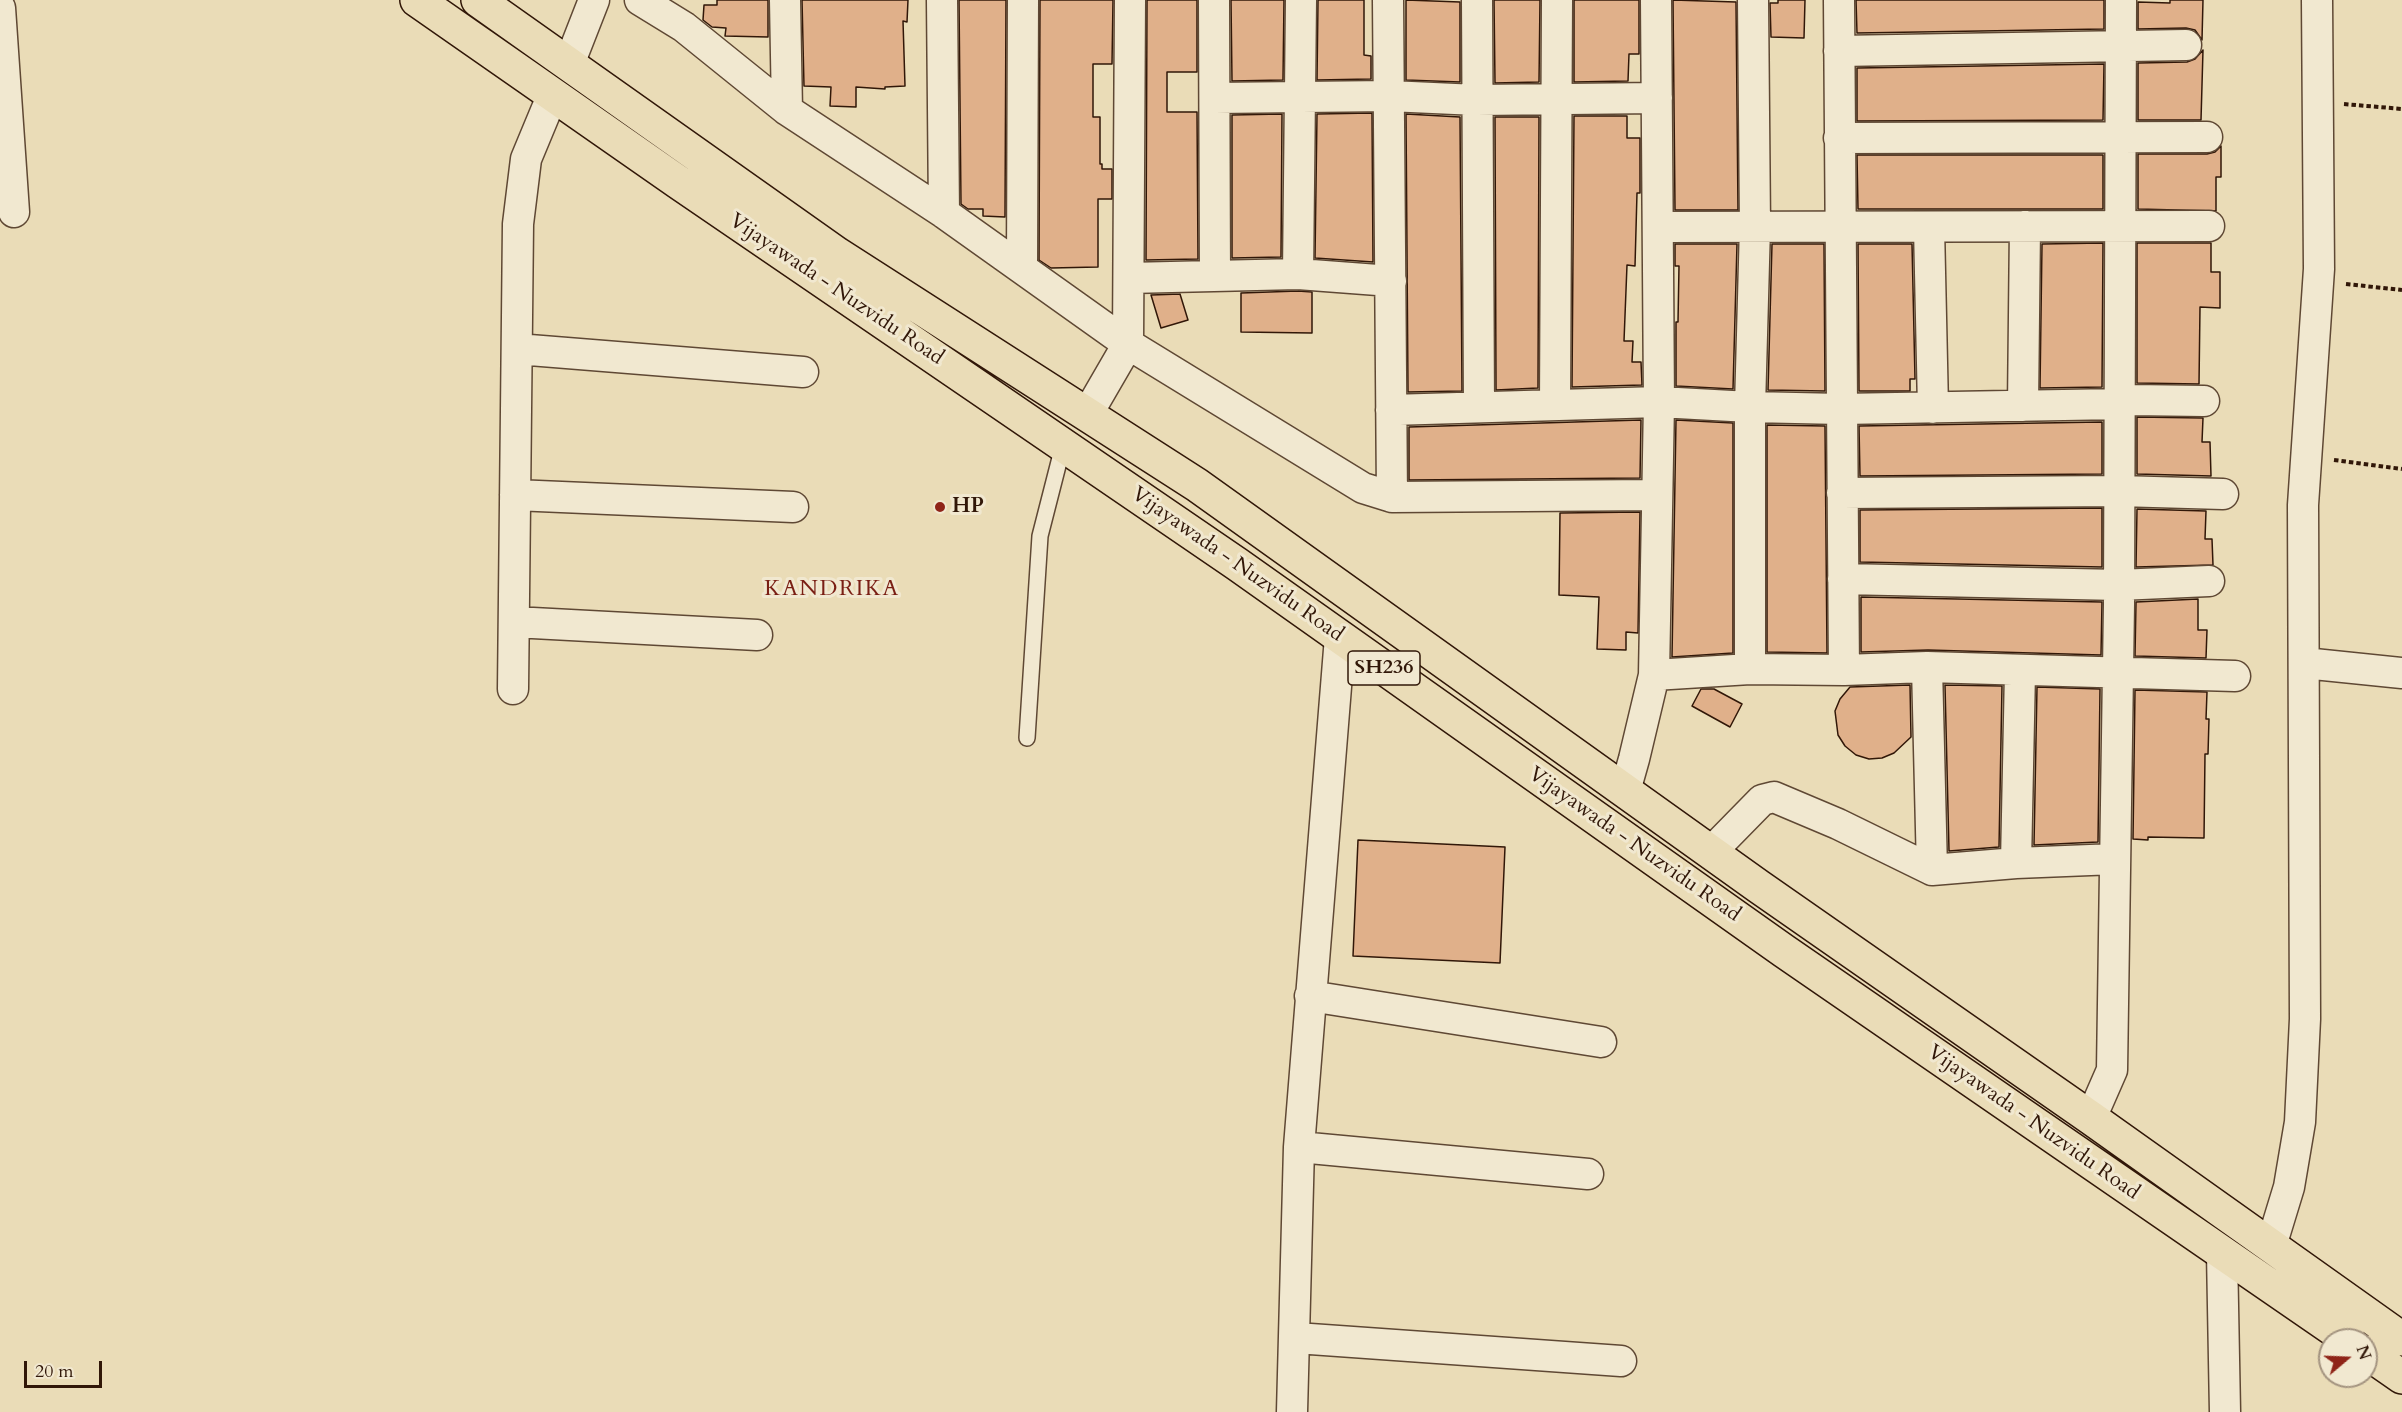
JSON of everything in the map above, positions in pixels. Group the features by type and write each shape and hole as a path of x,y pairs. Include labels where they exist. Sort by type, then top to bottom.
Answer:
{"main road":[{"name":"Vijayawada - Nuzvidu Road","path":"417,0 1340,637 1775,945 2331,1328"},
{"name":"Vijayawada - Nuzvidu Road","path":"478,0 574,51 837,254 1092,406 1197,485 1625,790 1719,844 2091,1118 2402,1339"},
{"path":"2378,1360 2402,1377"}],"street":[{"path":"574,51 594,0"},
{"path":"640,0 684,14 787,110 1022,267 1123,352 1364,488 1392,497 1656,495"},
{"path":"785,0 787,110"},
{"path":"942,0 944,213"},
{"path":"1022,267 1023,0"},
{"path":"1092,406 1123,352 1129,278 1130,0"},
{"path":"1214,0 1215,276"},
{"path":"1298,274 1301,0"},
{"path":"1388,0 1392,497"},
{"path":"1477,0 1479,406"},
{"path":"1555,404 1557,0"},
{"path":"1625,790 1654,675 1659,402 1656,0"},
{"path":"1750,669 1750,407 1755,226 1753,0"},
{"path":"1839,0 1844,670"},
{"path":"2091,1118 2112,1070 2119,585 2121,0"},
{"path":"2271,1245 2289,1187 2300,1122 2305,1019 2303,505 2318,280 2317,0"},
{"path":"0,8 14,212"},
{"path":"1839,51 2186,45"},
{"path":"513,689 518,224 526,159 553,94"},
{"path":"1215,98 1389,96 1478,100 1657,98"},
{"path":"1839,138 2207,136"},
{"path":"2023,406 2025,226"},
{"path":"1658,227 2209,226"},
{"path":"1929,227 1934,408"},
{"path":"1129,278 1298,274 1391,281"},
{"path":"517,349 803,372"},
{"path":"1391,410 1659,402 1841,409 2119,404 2131,400 2204,401"},
{"path":"1842,493 2119,491 2223,494"},
{"path":"515,495 793,507"},
{"path":"1843,579 2119,585 2209,581"},
{"path":"514,622 757,635"},
{"path":"1292,1412 1296,1338 1299,1147 1340,637"},
{"path":"2304,663 2402,673"},
{"path":"1654,675 1750,669 1844,670 1927,667 2235,676"},
{"path":"1927,667 1932,870"},
{"path":"2016,863 2020,671"},
{"path":"1719,844 1762,800 1774,797 1788,801 1932,870 2016,863 2115,859"},
{"path":"1310,996 1601,1042"},
{"path":"1299,1147 1588,1174"},
{"path":"2222,1253 2225,1412"},
{"path":"1296,1338 1621,1361"}],"lane":[{"path":"1027,738 1040,536 1063,446"}],"path":[{"path":"2316,102 2402,109"},
{"path":"2318,280 2402,290"},
{"path":"2307,456 2402,469"}],"building":[{"path":"717,0 768,0 768,37 725,36 726,28 712,27 703,20 704,5 717,5"},
{"path":"802,0 908,0 907,22 903,21 905,86 885,87 885,89 856,87 856,107 830,106 831,87 804,86"},
{"path":"959,0 1006,0 1005,217 983,216 983,209 968,209 961,204"},
{"path":"1040,0 1113,0 1112,64 1093,64 1093,117 1100,117 1100,164 1102,164 1102,169 1112,169 1112,199 1098,199 1098,267 1051,268 1039,260"},
{"path":"1147,0 1197,0 1197,72 1167,72 1167,112 1197,112 1198,259 1146,260"},
{"path":"1231,0 1284,0 1283,80 1232,81"},
{"path":"1318,0 1364,0 1364,55 1371,56 1371,79 1317,80"},
{"path":"1406,0 1460,2 1460,82 1406,80"},
{"path":"1494,0 1540,0 1539,82 1495,83"},
{"path":"1574,0 1639,0 1639,54 1629,54 1628,81 1574,82"},
{"path":"1673,0 1736,2 1738,210 1675,210"},
{"path":"1778,0 1805,0 1804,38 1771,37 1770,3 1778,3"},
{"path":"1856,0 2104,0 2104,29 1857,33"},
{"path":"2170,0 2203,0 2202,40 2195,30 2186,28 2138,29 2138,2 2170,3"},
{"path":"2203,50 2201,120 2138,120 2138,63 2187,62 2195,59"},
{"path":"2104,64 2103,120 1857,121 1857,68"},
{"path":"1372,113 1373,262 1315,258 1317,114"},
{"path":"1282,114 1281,257 1232,258 1232,115"},
{"path":"1406,114 1460,117 1462,391 1408,392"},
{"path":"1574,116 1627,116 1627,138 1640,138 1640,193 1637,193 1635,266 1627,265 1624,341 1633,341 1632,362 1641,362 1642,385 1572,387"},
{"path":"1495,117 1539,117 1538,388 1496,390"},
{"path":"2221,146 2221,177 2216,177 2216,211 2138,209 2138,154 2207,154 2215,152"},
{"path":"1857,155 2103,155 2103,209 1858,209"},
{"path":"2103,243 2102,387 2040,388 2042,244"},
{"path":"2137,243 2211,243 2211,272 2220,272 2220,308 2200,307 2199,384 2137,383"},
{"path":"1675,244 1737,244 1733,389 1676,386 1679,266 1675,266"},
{"path":"1772,244 1824,244 1825,391 1768,390"},
{"path":"1858,244 1912,244 1915,379 1910,379 1910,391 1859,391"},
{"path":"1312,292 1312,333 1241,332 1241,293"},
{"path":"1180,294 1188,320 1161,328 1151,295"},
{"path":"2137,417 2203,418 2202,442 2210,442 2211,476 2137,474"},
{"path":"1641,420 1640,478 1409,480 1409,427"},
{"path":"1676,420 1733,423 1733,653 1672,657"},
{"path":"2102,422 2102,474 1860,476 1859,426"},
{"path":"1767,425 1825,426 1827,653 1767,652"},
{"path":"2102,508 2102,567 1860,562 1860,510"},
{"path":"2137,509 2206,511 2205,539 2212,539 2213,565 2136,567"},
{"path":"1640,512 1638,633 1626,632 1626,650 1597,649 1599,597 1559,595 1560,513"},
{"path":"1861,597 2102,602 2101,655 1928,650 1861,652"},
{"path":"2198,599 2198,630 2207,630 2206,658 2135,656 2136,602"},
{"path":"1910,685 1911,737 1894,753 1882,758 1869,759 1856,755 1845,746 1838,735 1835,711 1840,699 1850,687"},
{"path":"1945,685 2002,686 1999,847 1949,851"},
{"path":"2037,687 2100,689 2098,842 2034,845"},
{"path":"1701,689 1714,689 1742,704 1730,727 1692,706"},
{"path":"2135,690 2207,692 2206,719 2209,719 2208,754 2205,754 2204,838 2133,839"},
{"path":"1358,840 1505,847 1500,963 1353,956"}],"place":[{"name":"HP","path":"940,507"}],"district":[{"name":"KANDRIKA","path":"832,590"}]}
